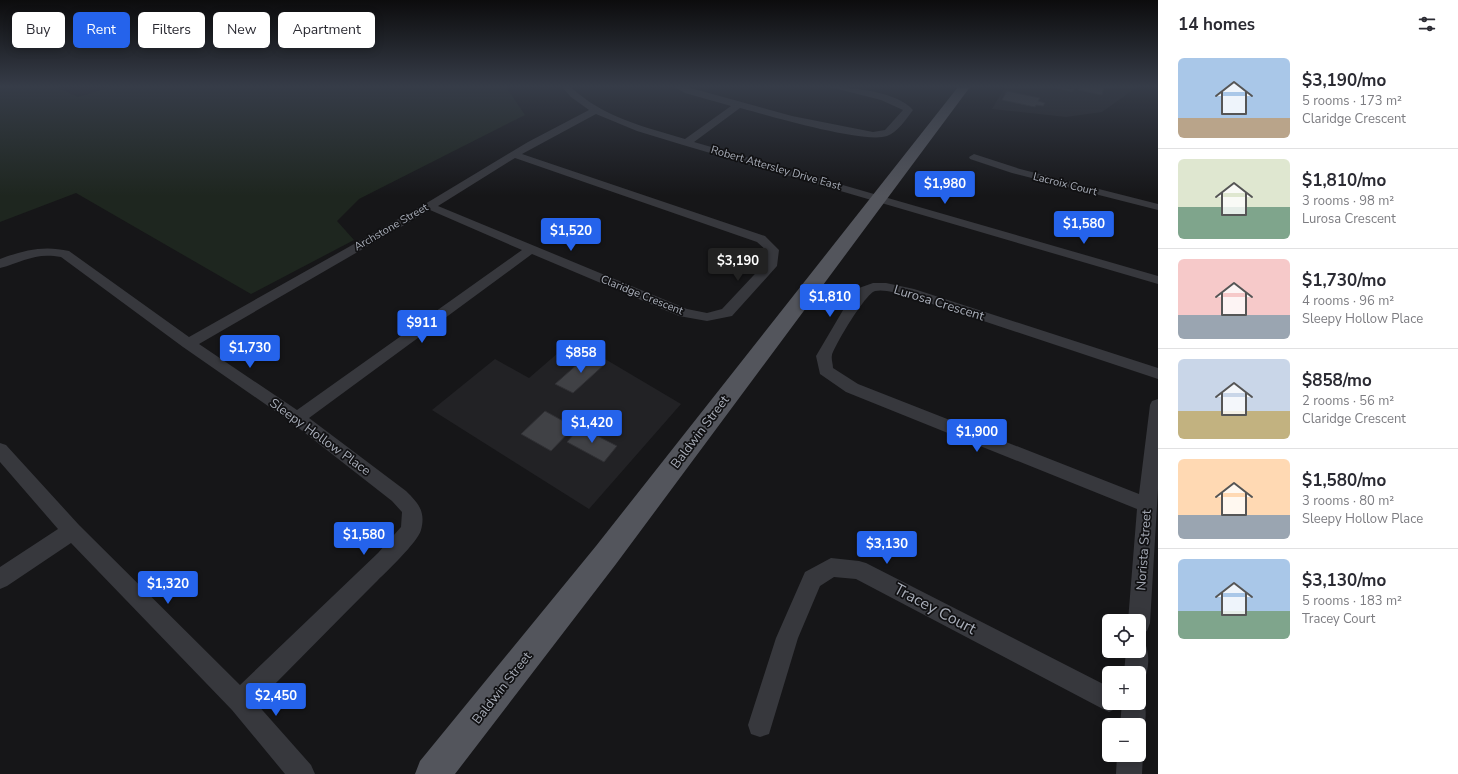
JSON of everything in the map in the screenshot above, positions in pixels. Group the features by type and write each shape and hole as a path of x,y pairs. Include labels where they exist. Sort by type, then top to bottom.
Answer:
{"main road":[{"name":"Baldwin Street","path":"434,774 606,555 937,123"}],"street":[{"name":"Archstone Street","path":"188,344 573,123"},
{"name":"Robert Attersley Drive East","path":"625,123 640,129 1158,280"},
{"path":"675,139 697,123"},
{"path":"686,142 713,123"},
{"path":"810,123 872,137 884,135 895,123"},
{"name":"Claridge Crescent","path":"429,206 684,313 707,317 727,313 772,263 773,250 761,239 515,155"},
{"name":"Lacroix Court","path":"974,157 1024,173 1158,207"},
{"path":"297,418 531,249"},
{"name":"Sleepy Hollow Place","path":"0,264 40,250 65,254 188,344 297,418 400,496 412,509 411,530 385,559 240,702"},
{"name":"Lurosa Crescent","path":"1152,508 852,388 826,370 824,356 854,303 864,291 873,287 886,287 909,292 1158,374"},
{"name":"Norista Street","path":"1140,614 1152,508 1158,405"},
{"path":"0,450 72,532 240,702 302,774"},
{"path":"0,579 72,532"},
{"name":"Tracey Court","path":"760,726 787,638 812,579 831,566 859,570 1102,696"},
{"path":"1129,774 1130,762"}],"shaded area":[{"path":"0,123 509,123 359,199 337,221 354,240 251,294 76,193 0,222"},
{"path":"573,340 681,404 589,509 432,410 495,359 529,378"}],"building":[{"path":"589,354 606,363 573,393 555,384"},
{"path":"545,411 574,427 551,451 521,434"},
{"path":"580,427 617,446 604,462 567,442"}]}
